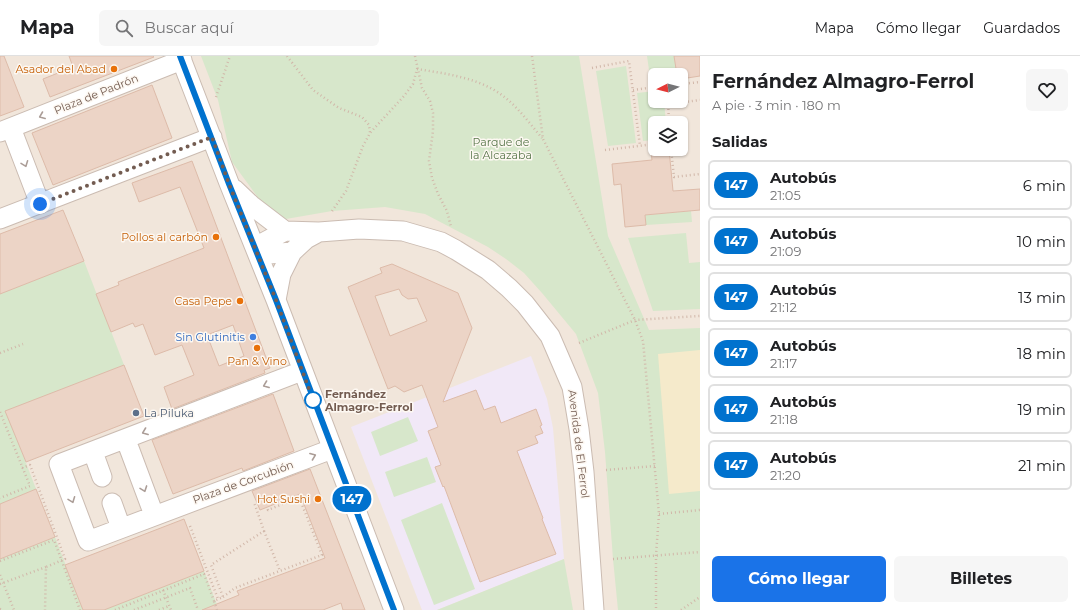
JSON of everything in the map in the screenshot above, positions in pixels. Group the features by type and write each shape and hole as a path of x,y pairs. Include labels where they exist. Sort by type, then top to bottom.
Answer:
{"street":[{"name":"Plaza de Padrón","path":"40,204 5,130 181,58"},
{"path":"181,58 229,184 276,300 302,372 394,610"},
{"path":"1,216 40,204 212,137"},
{"path":"229,184 251,205 285,232"},
{"name":"Avenida de El Ferrol","path":"256,251 285,232 319,232 359,229 383,229 403,232 441,242 456,250 488,270 525,304 550,336 572,387 584,472 594,610"},
{"name":"Avenida de El Ferrol","path":"276,300 281,274 292,252 306,239 319,232"},
{"path":"256,251 292,252"},
{"name":"Plaza de Corcubión","path":"302,372 126,440 59,464 88,541 332,449"},
{"path":"126,440 154,515"},
{"path":"93,452 102,477"},
{"path":"112,503 121,528"}],"path":[{"path":"216,100 230,56"},
{"path":"287,56 313,90 339,108 362,117 369,125 370,133"},
{"path":"415,56 422,88 430,101 433,113 433,132 429,161 432,178 447,211 451,227"},
{"path":"532,56 543,139"},
{"path":"592,68 629,61 640,146"},
{"path":"332,211 346,190 360,152 370,133 413,84 417,69"},
{"path":"417,69 462,76 493,90 507,99 543,139 634,320 643,341 659,514 656,555 656,610"},
{"path":"688,83 700,82"},
{"path":"633,90 648,88"},
{"path":"688,101 700,100"},
{"path":"605,150 648,145"},
{"path":"672,156 674,177 700,174"},
{"path":"579,343 634,320 700,316"},
{"path":"0,353 23,344"},
{"path":"0,412 30,486 0,498"},
{"path":"1,583 65,559 30,465 22,468"},
{"path":"606,470 655,466"},
{"path":"214,601 223,597 235,588 322,555 299,498 268,510 267,507"},
{"path":"254,502 280,571"},
{"path":"659,514 700,510"},
{"path":"190,526 218,599"},
{"path":"223,597 212,565 264,531"},
{"path":"0,561 54,540 80,610"},
{"path":"613,559 700,552"},
{"path":"45,610 46,567"},
{"path":"115,610 204,574 217,610"},
{"path":"0,575 1,583 14,610"},
{"path":"134,610 190,588 198,610"},
{"path":"164,590 171,610"},
{"path":"680,610 700,596"},
{"path":"159,610 169,606"}],"shaded area":[{"path":"0,56 700,56 700,610 0,610"},
{"path":"531,356 547,399 553,428 564,559 437,610 422,610 351,427"}],"green space":[{"name":"Parque de la Alcazaba","path":"201,56 579,56 608,236 649,330 700,328 700,610 618,610 605,452 598,393 576,334 524,273 488,247 425,214 385,207 332,211 286,219 268,211 232,162 218,100"},
{"path":"647,56 674,56 676,68 649,68"},
{"path":"626,66 636,143 608,146 596,71"},
{"path":"648,92 648,108 665,108 665,116 648,116 648,141 643,141 637,93"},
{"path":"691,211 692,222 646,225 645,215"},
{"path":"686,233 689,263 700,262 700,309 653,311 628,238"},
{"path":"84,261 124,365 6,411 36,489 0,504 0,294"},
{"path":"408,417 418,441 380,456 371,432"},
{"path":"427,457 436,482 394,497 385,472"},
{"path":"442,503 475,589 434,605 401,520"},
{"path":"55,537 83,610 0,610 0,559"},
{"path":"564,559 573,610 437,610"},
{"path":"204,571 219,610 104,610"}],"sand":[{"path":"700,350 700,491 669,494 658,354"}],"building":[{"path":"0,56 4,56 24,107 0,116"},
{"path":"69,56 154,57 50,97 43,79 73,67"},
{"path":"674,56 700,56 700,76 688,78 688,68 676,68"},
{"path":"152,85 172,138 53,185 32,133"},
{"path":"652,156 670,156 673,191 700,189 700,210 645,215 646,225 625,227 621,184 614,185 612,164 652,160"},
{"path":"192,161 270,368 264,370 265,373 172,409 164,387 194,375 182,345 155,355 143,324 135,327 133,323 111,332 96,294 119,285 118,282 204,248 180,187 139,202 132,183","holes":["233,325 244,356 219,366 207,335"]},
{"path":"63,210 84,261 0,294 0,234"},
{"path":"392,264 458,293 472,328 443,402 476,390 484,410 495,406 501,423 536,409 542,425 540,426 543,433 535,436 538,443 517,451 556,554 480,582 444,486 443,487 435,467 441,465 428,431 438,427 422,385 404,392 395,386 388,389 348,287 382,273 380,268","holes":["399,289 402,295 408,299 417,298 427,321 390,336 375,296"]},
{"path":"124,365 144,416 26,462 5,411"},
{"path":"273,394 294,451 243,471 242,468 173,494 152,440"},
{"path":"310,469 365,610 343,610 341,603 323,610 202,610 239,595 237,591 325,558 300,494 260,510 252,491"},
{"path":"36,489 55,537 0,559 0,504"},
{"path":"184,519 204,571 104,610 83,610 65,565"}],"bus line":[{"name":"147","path":"180,56 229,184 276,300 394,610"}],"place":[{"name":"Asador del Abad","path":"114,69"},
{"name":"Pollos al carbón","path":"216,237"},
{"name":"Casa Pepe","path":"240,301"},
{"name":"Sin Glutinitis","path":"253,337"},
{"name":"Pan & Vino","path":"257,348"},
{"name":"Fernández Almagro-Ferrol","path":"313,400"},
{"name":"La Piluka","path":"136,413"},
{"name":"Hot Sushi","path":"318,499"}],"route":[{"path":"40,204 212,137 229,184 276,300 313,400"}]}
